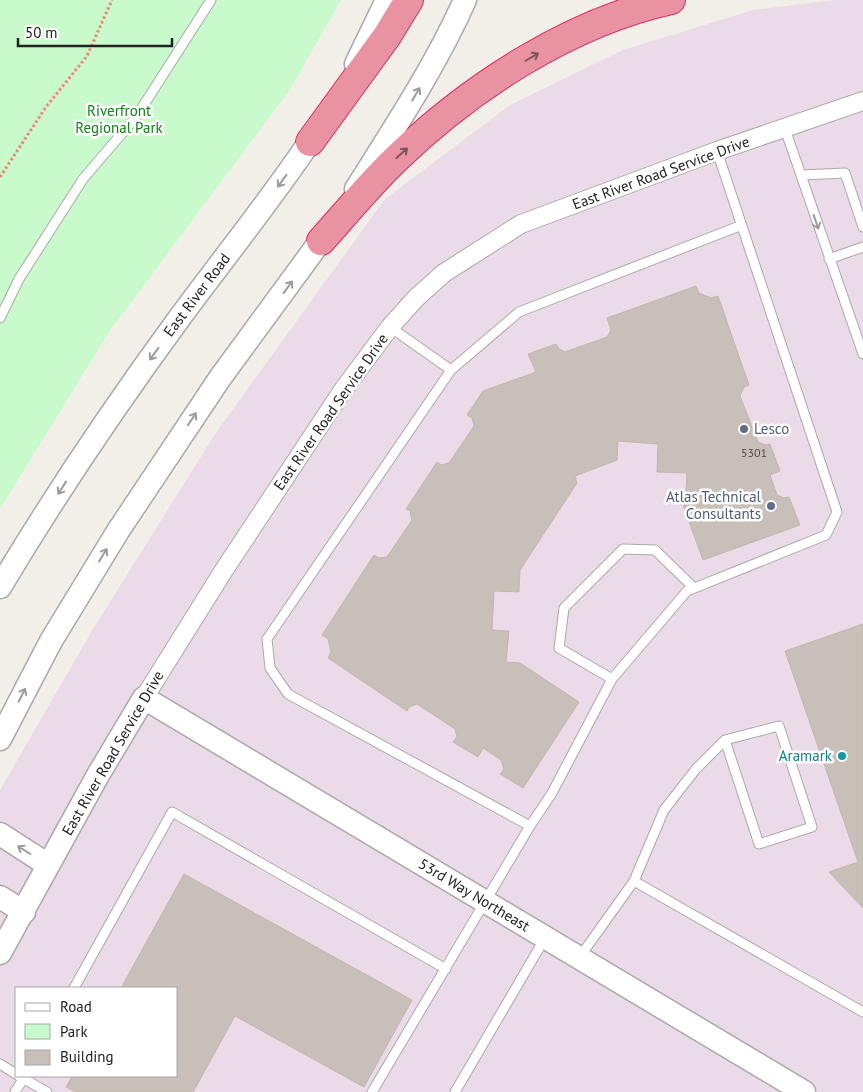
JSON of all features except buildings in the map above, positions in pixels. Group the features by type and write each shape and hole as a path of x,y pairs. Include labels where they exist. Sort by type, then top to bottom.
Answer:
{"highway":[{"path":"310,142 387,36 410,0"},
{"path":"322,240 368,187 431,126 492,82 532,57 588,27 644,7 671,0"}],"street":[{"name":"East River Road","path":"0,587 80,460 122,398 310,142 346,83 387,0"},
{"path":"0,739 50,641 118,531 215,385 322,240 424,80 465,0"},
{"name":"East River Road Service Drive","path":"0,953 98,775 224,570 343,390 390,327 416,298 444,273 521,224 717,151 863,101"},
{"name":"53rd Way Northeast","path":"144,698 804,1092"},
{"path":"0,834 48,866"},
{"path":"0,897 24,912"}],"lane":[{"path":"0,318 19,279 83,179 136,117 212,0"},
{"path":"785,129 863,354"},
{"path":"372,1092 530,826 552,793 612,679 687,591 826,535 837,512 717,151"},
{"path":"801,175 845,173 863,227"},
{"path":"530,826 288,694 270,668 267,639 451,370 519,312 742,226"},
{"path":"829,259 863,248"},
{"path":"390,327 451,370"},
{"path":"612,679 559,648 564,608 623,549 655,550 694,588"},
{"path":"579,958 634,881 664,810 696,769 725,740 779,726 812,827 759,844 725,740"},
{"path":"75,987 172,812 446,969"},
{"path":"634,881 863,1012"},
{"path":"455,1092 546,938"},
{"path":"0,1064 15,1073"},
{"path":"15,1092 21,1077"},
{"path":"23,1077 47,1092"}],"path":[{"path":"0,177 46,108 87,56 112,0"}],"shaded area":[{"path":"835,0 863,0 863,1092 0,1092 0,790 93,629 217,431 385,199 510,105 623,50 753,10"}],"green space":[{"name":"Riverfront Regional Park","path":"0,0 341,0 289,91 109,332 0,509"}],"place":[{"name":"Lesco","path":"744,429"},
{"name":"Atlas Technical Consultants","path":"771,506"},
{"name":"Aramark","path":"842,756"}]}
